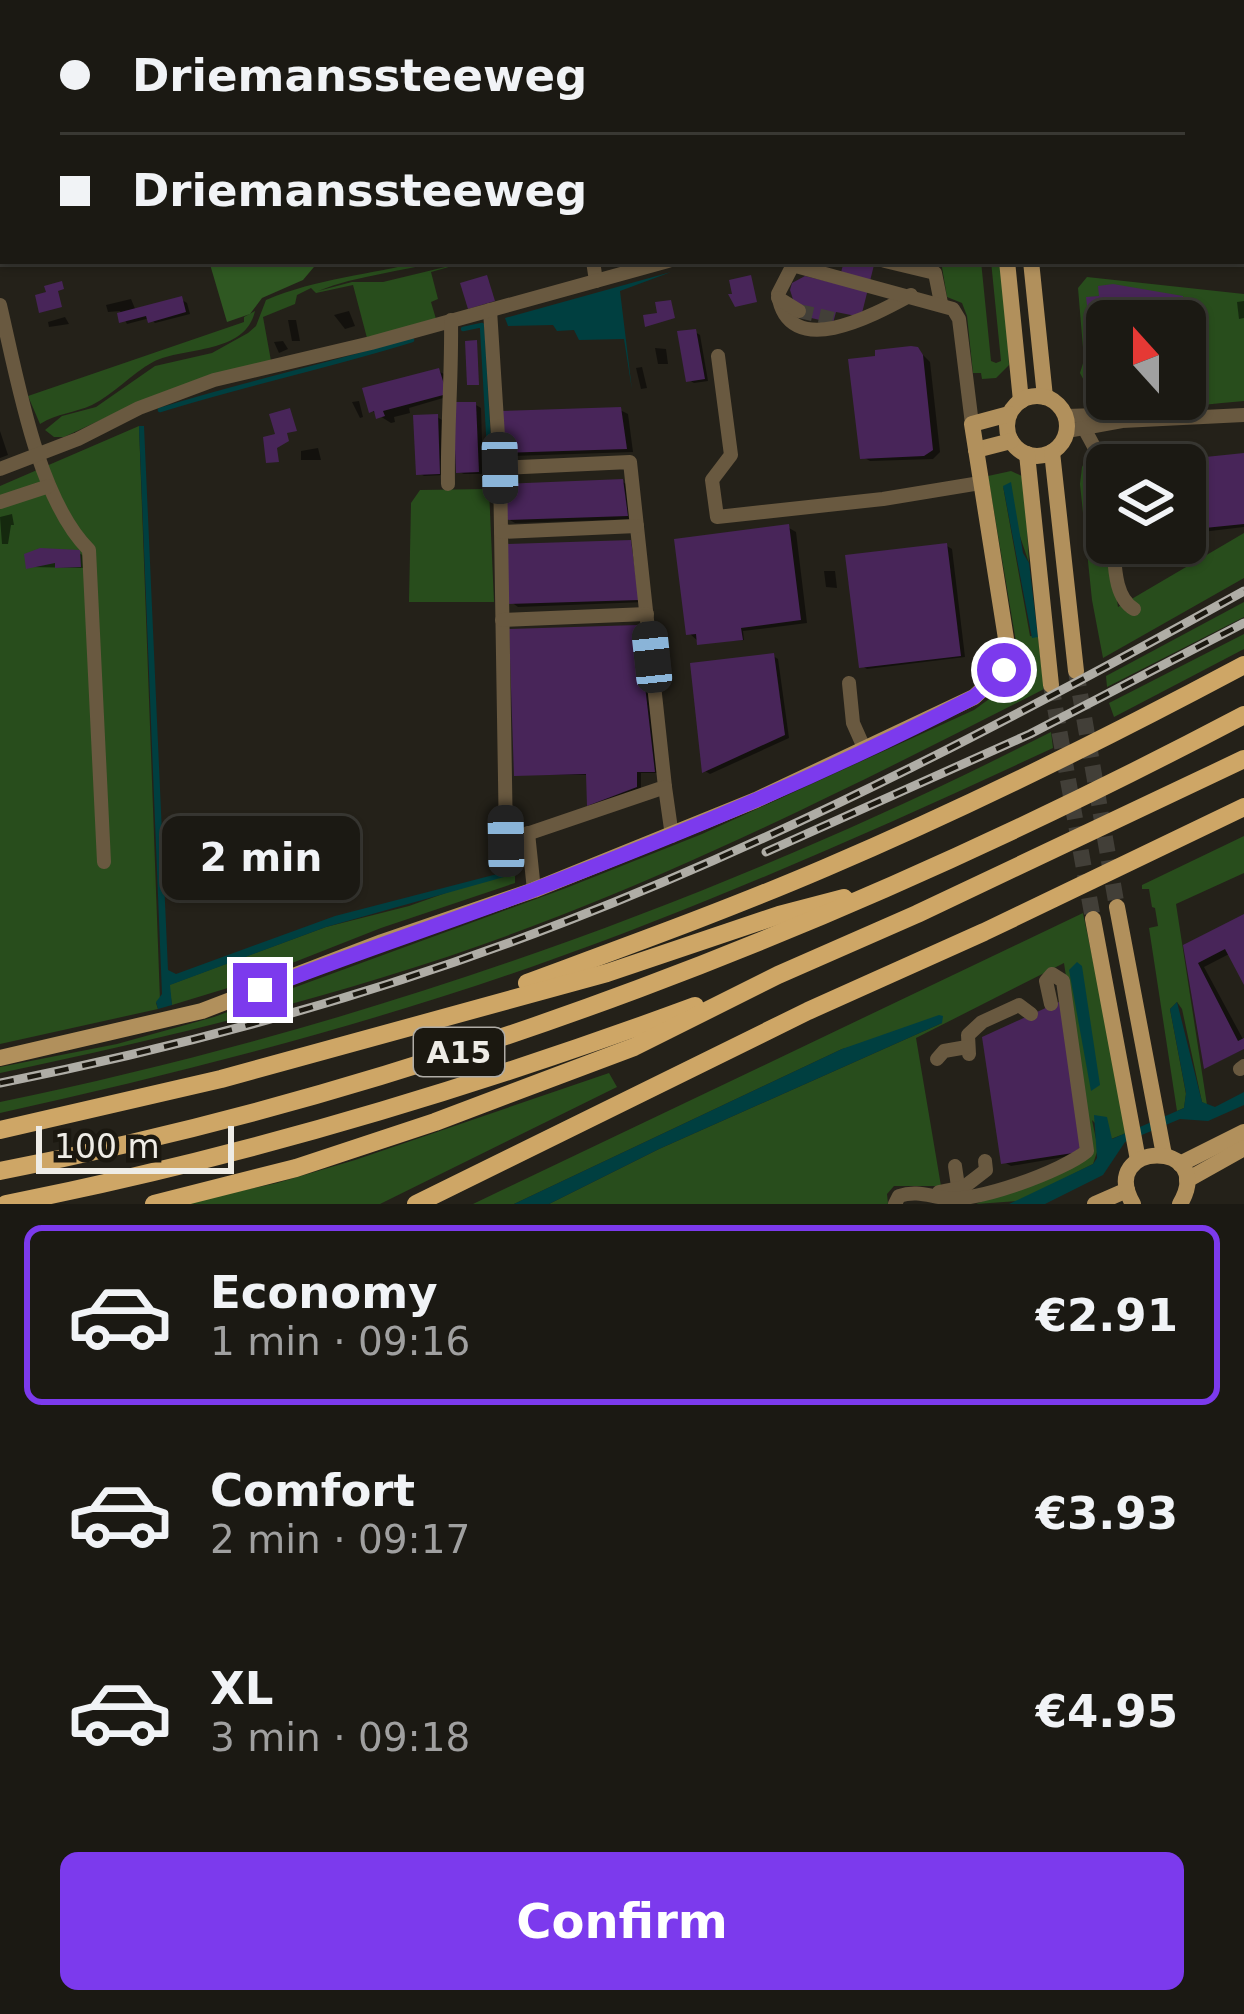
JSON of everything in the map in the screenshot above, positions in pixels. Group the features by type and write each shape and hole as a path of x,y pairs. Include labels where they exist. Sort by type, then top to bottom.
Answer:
{"highway":[{"name":"A15","path":"422,1022 824,869 1096,742 1244,665"},
{"name":"A15","path":"0,1171 266,1108 470,1049 746,950 901,883 1244,715"},
{"name":"A15","path":"154,1204 296,1168 455,1115 634,1047 778,975 1244,759"},
{"path":"1173,840 1244,795"},
{"path":"416,1204 808,1011 1244,807"},
{"name":"A15","path":"0,1130 221,1079 607,973 778,915 901,883"},
{"name":"A15","path":"6,1204 152,1173 362,1118 543,1060 778,975"}],"main road":[{"path":"1006,264 1015,407 1007,431 1027,454 1052,452"},
{"path":"1031,264 1046,397"},
{"path":"0,1058 202,1011 534,890 672,836 974,697 1004,670 1006,626 972,424 1046,397 1058,404 1073,426 1052,452 1076,671"},
{"path":"976,450 1011,441"},
{"path":"1027,454 1051,685"},
{"path":"1117,908 1156,1117 1173,1159 1180,1204"},
{"path":"1093,919 1137,1154 1128,1174 1130,1197 1095,1204"},
{"path":"1173,1159 1244,1132"},
{"path":"1137,1154 1173,1159 1244,1148"}],"street":[{"path":"593,264 596,281"},
{"path":"0,470 214,380 657,264"},
{"path":"792,264 780,284 778,298 786,318 799,327 821,330 911,295"},
{"path":"797,264 943,304 959,319 972,424"},
{"path":"935,268 943,304"},
{"path":"778,298 800,311"},
{"path":"0,305 49,486 62,518 88,550 104,862"},
{"path":"490,310 500,468 506,841 665,788"},
{"path":"448,484 451,320"},
{"path":"718,356 731,455 712,480 717,518 980,483"},
{"path":"1073,426 1098,415 1122,421"},
{"path":"1073,426 1244,415"},
{"path":"1073,426 1087,444"},
{"path":"500,468 630,462 672,836"},
{"path":"0,502 49,486"},
{"path":"501,532 637,526"},
{"path":"1116,564 1121,596 1134,609"},
{"path":"502,620 647,614"},
{"path":"849,682 853,723 865,750"},
{"path":"528,833 534,890"},
{"path":"895,1204 908,1192 982,1197 1087,1151 1063,981 1052,974 1046,981 1052,1004"},
{"path":"938,1059 944,1051 968,1051 973,1028 1019,1014"},
{"path":"959,1193 980,1179 985,1161"},
{"path":"955,1166 959,1193"}],"green space":[{"path":"210,264 316,264 303,280 262,298 250,314 227,322"},
{"path":"427,264 318,291 459,264 431,272 438,299 431,302 436,319 367,338 353,285 316,293 311,288 297,295 295,304 263,317 271,361 122,410 64,437 45,430 62,416 96,407 155,366 212,353 248,333 256,326 266,300 325,282"},
{"path":"942,264 981,264 991,361 1001,361 991,264 1003,264 1009,365 996,378 982,379 981,373 973,373 967,316 962,303 947,297"},
{"path":"1087,277 1244,294 1244,401 1206,404 1206,300 1086,300 1086,385 1080,373 1084,360 1078,288"},
{"path":"255,311 249,325 227,342 153,362 92,405 40,424 28,396 244,322"},
{"path":"139,426 158,1009 0,1044 0,486"},
{"path":"1086,459 1086,542 1080,484"},
{"path":"1011,471 1024,477 1029,563 1003,486 1030,636 1038,637 1044,689 743,837 491,941 283,1006 0,1073 0,1067 117,1044 214,1017 566,888 702,834 974,710 1005,685 1016,659 988,476"},
{"path":"489,489 494,602 409,602 411,503 420,490"},
{"path":"1244,533 1244,578 1103,658 1088,564 1112,564 1118,607 1191,564 1206,564 1206,555"},
{"path":"1244,602 1244,617 1107,687 1106,676"},
{"path":"1244,634 1244,649 1114,717 1109,703"},
{"path":"1051,732 1053,748 796,863 600,942 336,1029 0,1113 0,1102 272,1036 539,952 799,850"},
{"path":"1244,836 1244,873 1176,904 1207,1105 1202,1102 1177,1002 1170,1009 1186,1094 1184,1108 1177,1111 1149,928 1158,926 1149,889 1142,885"},
{"path":"515,860 515,883 172,1005 169,985 326,927 409,906 505,872 502,864"},
{"path":"1083,913 1129,1132 1111,1139 1092,1120 1098,1149 1093,1164 1019,1201 976,1204 1086,1158 1091,1145 1064,963 916,1038 941,1186 894,1186 887,1194 888,1204 549,1204 659,1149 942,1023 842,1049 514,1204 473,1204"},
{"path":"609,1073 617,1087 380,1204 179,1204 355,1160"}],"water":[{"path":"671,272 620,291 632,390 624,339 579,340 574,330 557,331 553,325 508,326 505,318"},
{"path":"139,426 144,426 168,970 176,974 335,916 505,872 504,877 326,927 170,985 172,1005 158,1009 156,1002 162,994"},
{"path":"1011,482 1023,553 1029,563 1038,637 1032,638 1003,486"},
{"path":"1077,962 1082,966 1100,1085 1091,1091 1069,970"},
{"path":"1177,1002 1202,1102 1215,1107 1244,1092 1244,1105 1208,1121 1180,1119 1125,1142 1103,1175 1045,1204 1009,1204 1093,1164 1097,1158 1094,1115 1107,1117 1112,1139 1184,1108 1186,1093 1170,1009"},
{"path":"939,1015 942,1023 659,1149 549,1204 514,1204 842,1049"}],"building":[{"path":"843,264 874,264 861,317 836,312 833,323 798,315 792,283 805,276 838,284"},
{"path":"487,275 495,301 468,309 460,283"},
{"path":"751,275 757,302 735,307 728,294 732,294 729,280"},
{"path":"62,281 64,289 58,291 62,307 39,313 35,295 46,292 44,286"},
{"path":"1113,284 1183,296 1183,300 1086,300 1099,296 1098,286"},
{"path":"182,296 186,312 148,323 146,316 119,323 117,313"},
{"path":"671,300 675,318 645,327 643,315 657,313 655,302"},
{"path":"696,329 705,379 686,382 677,331"},
{"path":"477,340 479,385 467,385 465,341"},
{"path":"911,346 923,355 933,450 924,456 860,459 848,359"},
{"path":"439,368 447,394 383,411 385,416 376,419 374,411 369,413 362,388"},
{"path":"453,402 476,402 479,472 456,473"},
{"path":"621,407 627,449 503,453 501,411"},
{"path":"290,408 297,431 287,433 289,441 277,448 279,462 266,463 263,437 275,434 269,414"},
{"path":"438,414 440,474 416,475 413,415"},
{"path":"1244,453 1244,524 1206,528 1206,457"},
{"path":"623,479 628,516 505,520 504,484"},
{"path":"789,524 801,620 741,628 743,640 697,645 696,634 686,635 674,539"},
{"path":"631,540 639,600 508,604 506,544"},
{"path":"947,543 961,656 859,668 845,555"},
{"path":"40,548 80,550 81,567 55,568 55,563 26,569 24,554"},
{"path":"638,625 655,772 637,772 637,787 587,806 586,774 514,776 509,629"},
{"path":"774,653 785,735 702,773 690,663"},
{"path":"1244,914 1244,985 1225,949 1198,963 1238,1041 1244,1038 1244,1049 1204,1069 1183,945"},
{"path":"1061,1001 1081,1147 1073,1153 1001,1164 982,1037"}],"waterway":[{"path":"463,329 482,325 491,481"},
{"path":"160,410 412,340"}],"tunnel":[{"path":"799,311 834,319"},
{"path":"1076,671 1117,907"},
{"path":"1051,685 1093,919"}],"railway":[{"path":"0,1083 287,1014 428,971 567,921 740,848 911,768 1244,591"},
{"path":"766,852 1030,734 1244,623"}],"route":[{"path":"260,990 534,890 756,800 974,697 1004,670"}]}
